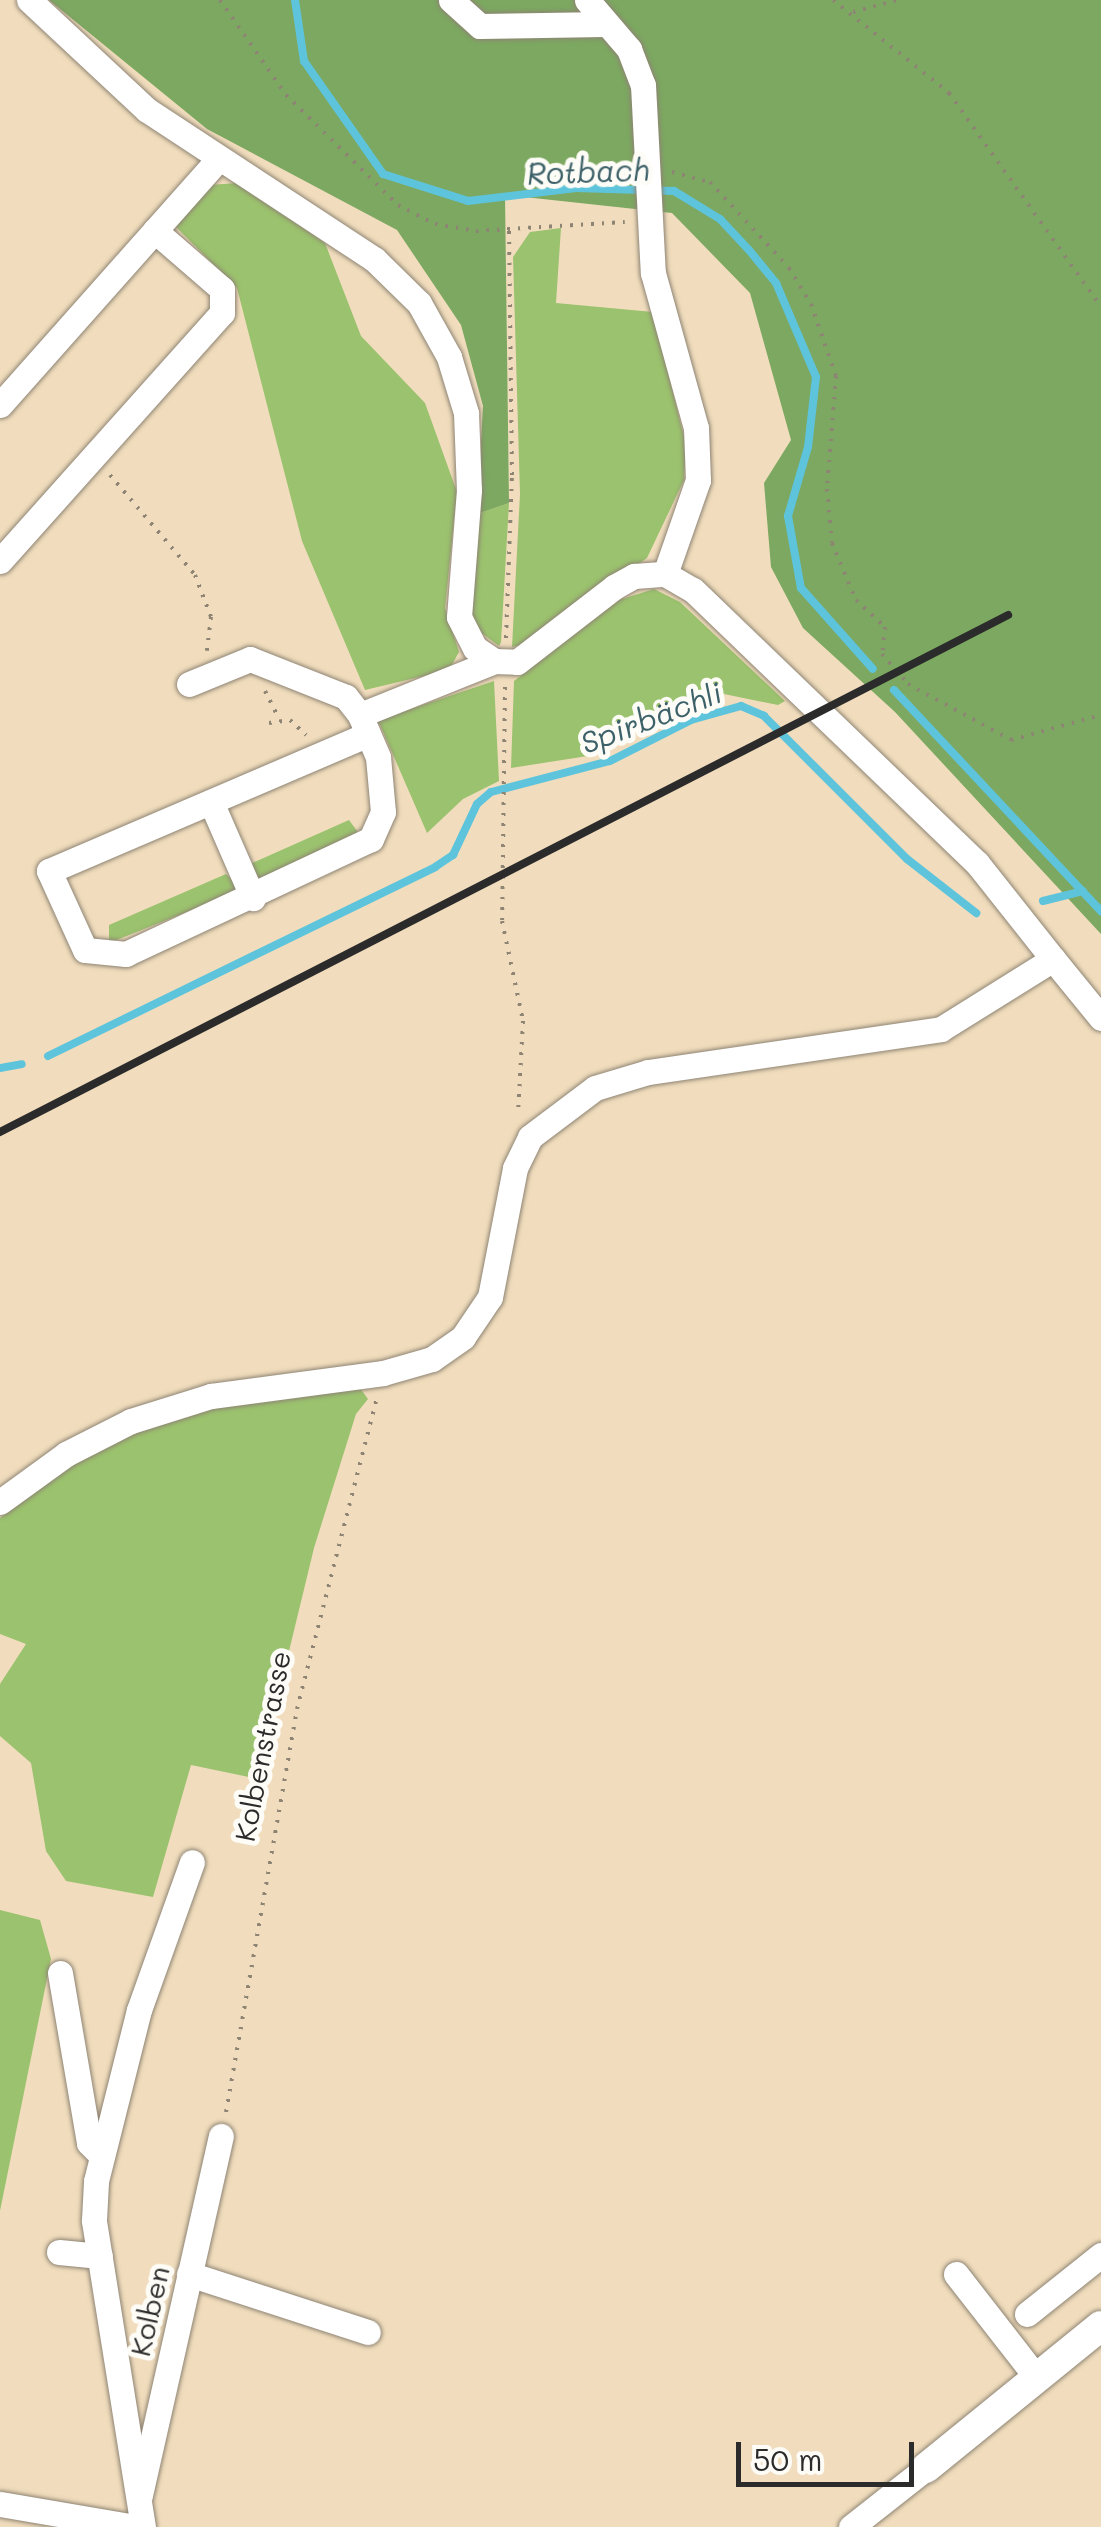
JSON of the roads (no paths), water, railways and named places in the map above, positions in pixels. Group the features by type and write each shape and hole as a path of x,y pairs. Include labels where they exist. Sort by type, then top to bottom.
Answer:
{"main road":[{"path":"926,2468 1101,2326"}],"street":[{"path":"29,0 147,110 217,161 374,259 419,303 435,329 460,388 469,438 459,617 465,636 499,663"},
{"path":"451,0 480,26 605,24"},
{"path":"587,0 628,49 640,75 648,166 645,219 653,273 696,428 698,480 664,574"},
{"path":"0,404 217,161"},
{"path":"0,561 210,333 226,299 155,231"},
{"path":"189,684 250,659 346,697 364,725 383,812 371,839 253,898 126,954 100,957 86,950 49,871 316,756 364,725 499,663 530,656 614,587 634,576 664,574 693,590 977,864 1101,1018"},
{"path":"211,802 253,898"},
{"path":"0,1502 66,1454 131,1421 211,1396 383,1373 432,1359 464,1338 490,1296 515,1168 530,1138 594,1088 648,1072 941,1029 1053,959"},
{"path":"0,2504 139,2527 138,2499 94,2220 102,2156 139,2010 192,1862"},
{"path":"60,1972 89,2143 102,2156"},
{"name":"Kolben","path":"138,2499 151,2465 221,2136"},
{"path":"60,2252 100,2256"},
{"path":"1027,2314 1101,2255"},
{"path":"189,2274 368,2332"},
{"path":"956,2274 1037,2378"},
{"path":"851,2527 926,2468"}],"waterway":[{"name":"Rotbach","path":"295,0 304,61 383,174 468,201 576,188 674,191 720,219 749,250 776,283 816,377 808,447 788,516 801,588 873,669"},
{"name":"Rotbach","path":"894,690 1101,911"},
{"name":"Spirbächli","path":"48,1056 435,867 453,855 477,804 491,792 610,761 691,720 741,706 764,716 907,859 976,913"},
{"path":"1043,901 1083,891"},
{"name":"Spirbächli","path":"0,1068 22,1064"}],"railway":[{"path":"0,1132 1008,615"}]}
